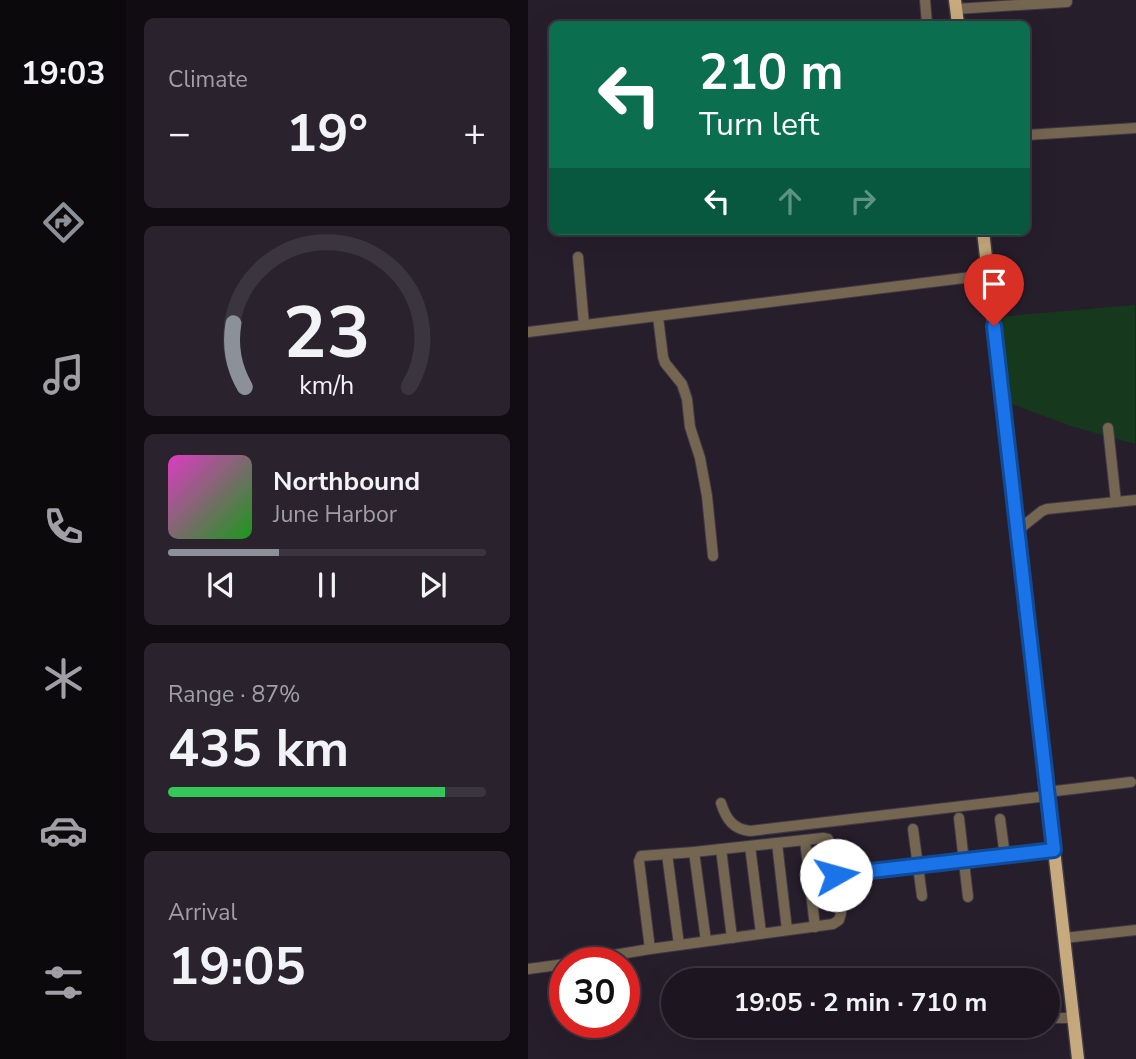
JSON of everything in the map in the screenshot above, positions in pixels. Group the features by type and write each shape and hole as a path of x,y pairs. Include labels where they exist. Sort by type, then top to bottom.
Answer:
{"main road":[{"path":"983,235 1018,530 1051,850 1078,1059"}],"street":[{"path":"925,0 927,21"},
{"path":"955,4 1067,2"},
{"path":"1030,135 1135,128"},
{"path":"578,257 584,325"},
{"path":"528,332 988,275"},
{"path":"658,317 665,363 682,384 687,399 692,436 700,458 707,496 713,556"},
{"path":"1108,428 1117,502"},
{"path":"1018,530 1047,509 1135,500"},
{"path":"721,803 728,821 750,831 1131,782"},
{"path":"959,818 968,897"},
{"path":"1000,819 1005,856"},
{"path":"913,830 922,896"},
{"path":"640,950 837,923 840,917 831,844 828,839 823,838 643,855 639,861 650,948"},
{"path":"805,840 815,927"},
{"path":"777,843 787,930"},
{"path":"750,846 761,933"},
{"path":"721,849 732,938"},
{"path":"836,875 1051,850"},
{"path":"694,852 706,941"},
{"path":"667,854 679,945"},
{"path":"1064,938 1135,930"},
{"path":"528,969 549,966"},
{"path":"1060,1018 1073,1018"}],"green space":[{"path":"1135,305 1135,444 1071,426 1009,403 997,317"}],"route":[{"path":"836,875 1054,850 994,326"}]}
